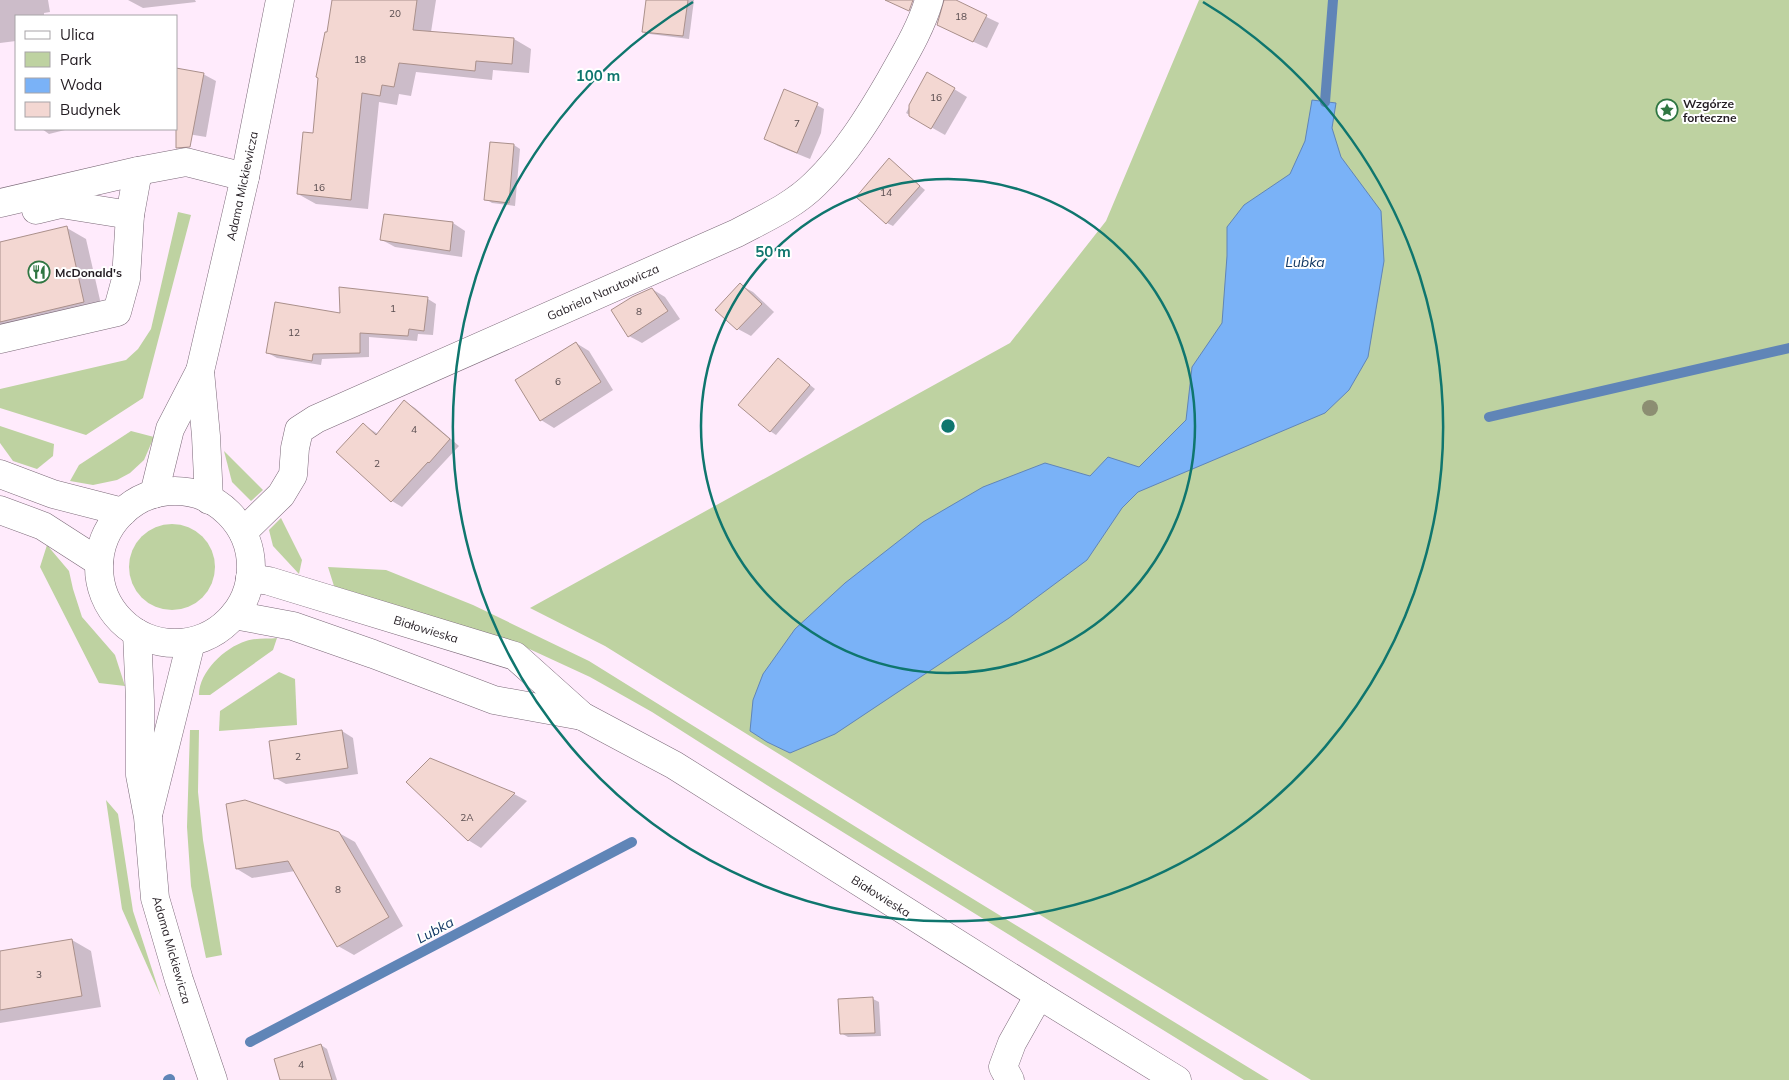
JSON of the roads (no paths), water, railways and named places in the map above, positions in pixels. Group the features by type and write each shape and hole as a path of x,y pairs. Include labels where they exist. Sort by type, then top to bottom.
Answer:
{"main road":[{"name":"Adama Mickiewicza","path":"154,494 170,429 200,371 245,177 280,0"},
{"name":"Gabriela Narutowicza","path":"243,532 281,495 293,474 295,448 299,430 316,419 737,233 782,209 814,186 841,155 867,119 905,55 929,0"},
{"path":"0,202 186,162 245,177"},
{"path":"0,339 117,312 126,279 130,215 138,171"},
{"path":"0,218 61,204 130,215"},
{"name":"Adama Mickiewicza","path":"200,371 209,500"},
{"path":"0,474 53,494 123,512"},
{"path":"173,491 192,493 223,508 243,532 250,555 250,578 242,604 222,627 207,636 191,642 173,644 155,641 138,634 124,623 112,611 104,596 99,562 103,544 111,526 123,512 138,501 154,494 173,491"},
{"path":"0,510 43,526 99,562"},
{"name":"Białowieska","path":"250,578 269,581 515,656 582,716 674,765 1177,1080"},
{"name":"Białowieska","path":"234,615 293,626 494,700 582,716"},
{"name":"Adama Mickiewicza","path":"138,634 140,775 148,817 155,898 179,980 213,1080"},
{"name":"Adama Mickiewicza","path":"148,817 191,642"},
{"path":"1010,1080 1003,1067 1012,1043 1039,995"}],"water":[{"name":"Lubka","path":"1312,100 1336,103 1332,128 1341,157 1381,211 1384,261 1368,357 1349,390 1325,413 1138,492 1122,508 1087,560 1009,618 835,734 790,753 750,731 753,700 763,674 795,629 845,583 923,522 983,487 1045,463 1090,476 1108,457 1139,467 1186,420 1192,367 1222,323 1227,256 1227,227 1244,205 1290,174 1305,141"}],"waterway":[{"name":"Lubka","path":"1325,102 1333,0"},
{"path":"1489,417 1789,348"},
{"name":"Lubka","path":"250,1042 632,842"}],"place":[{"name":"Wzgórze forteczne","path":"1667,110"},
{"name":"McDonald's","path":"39,272"}]}
